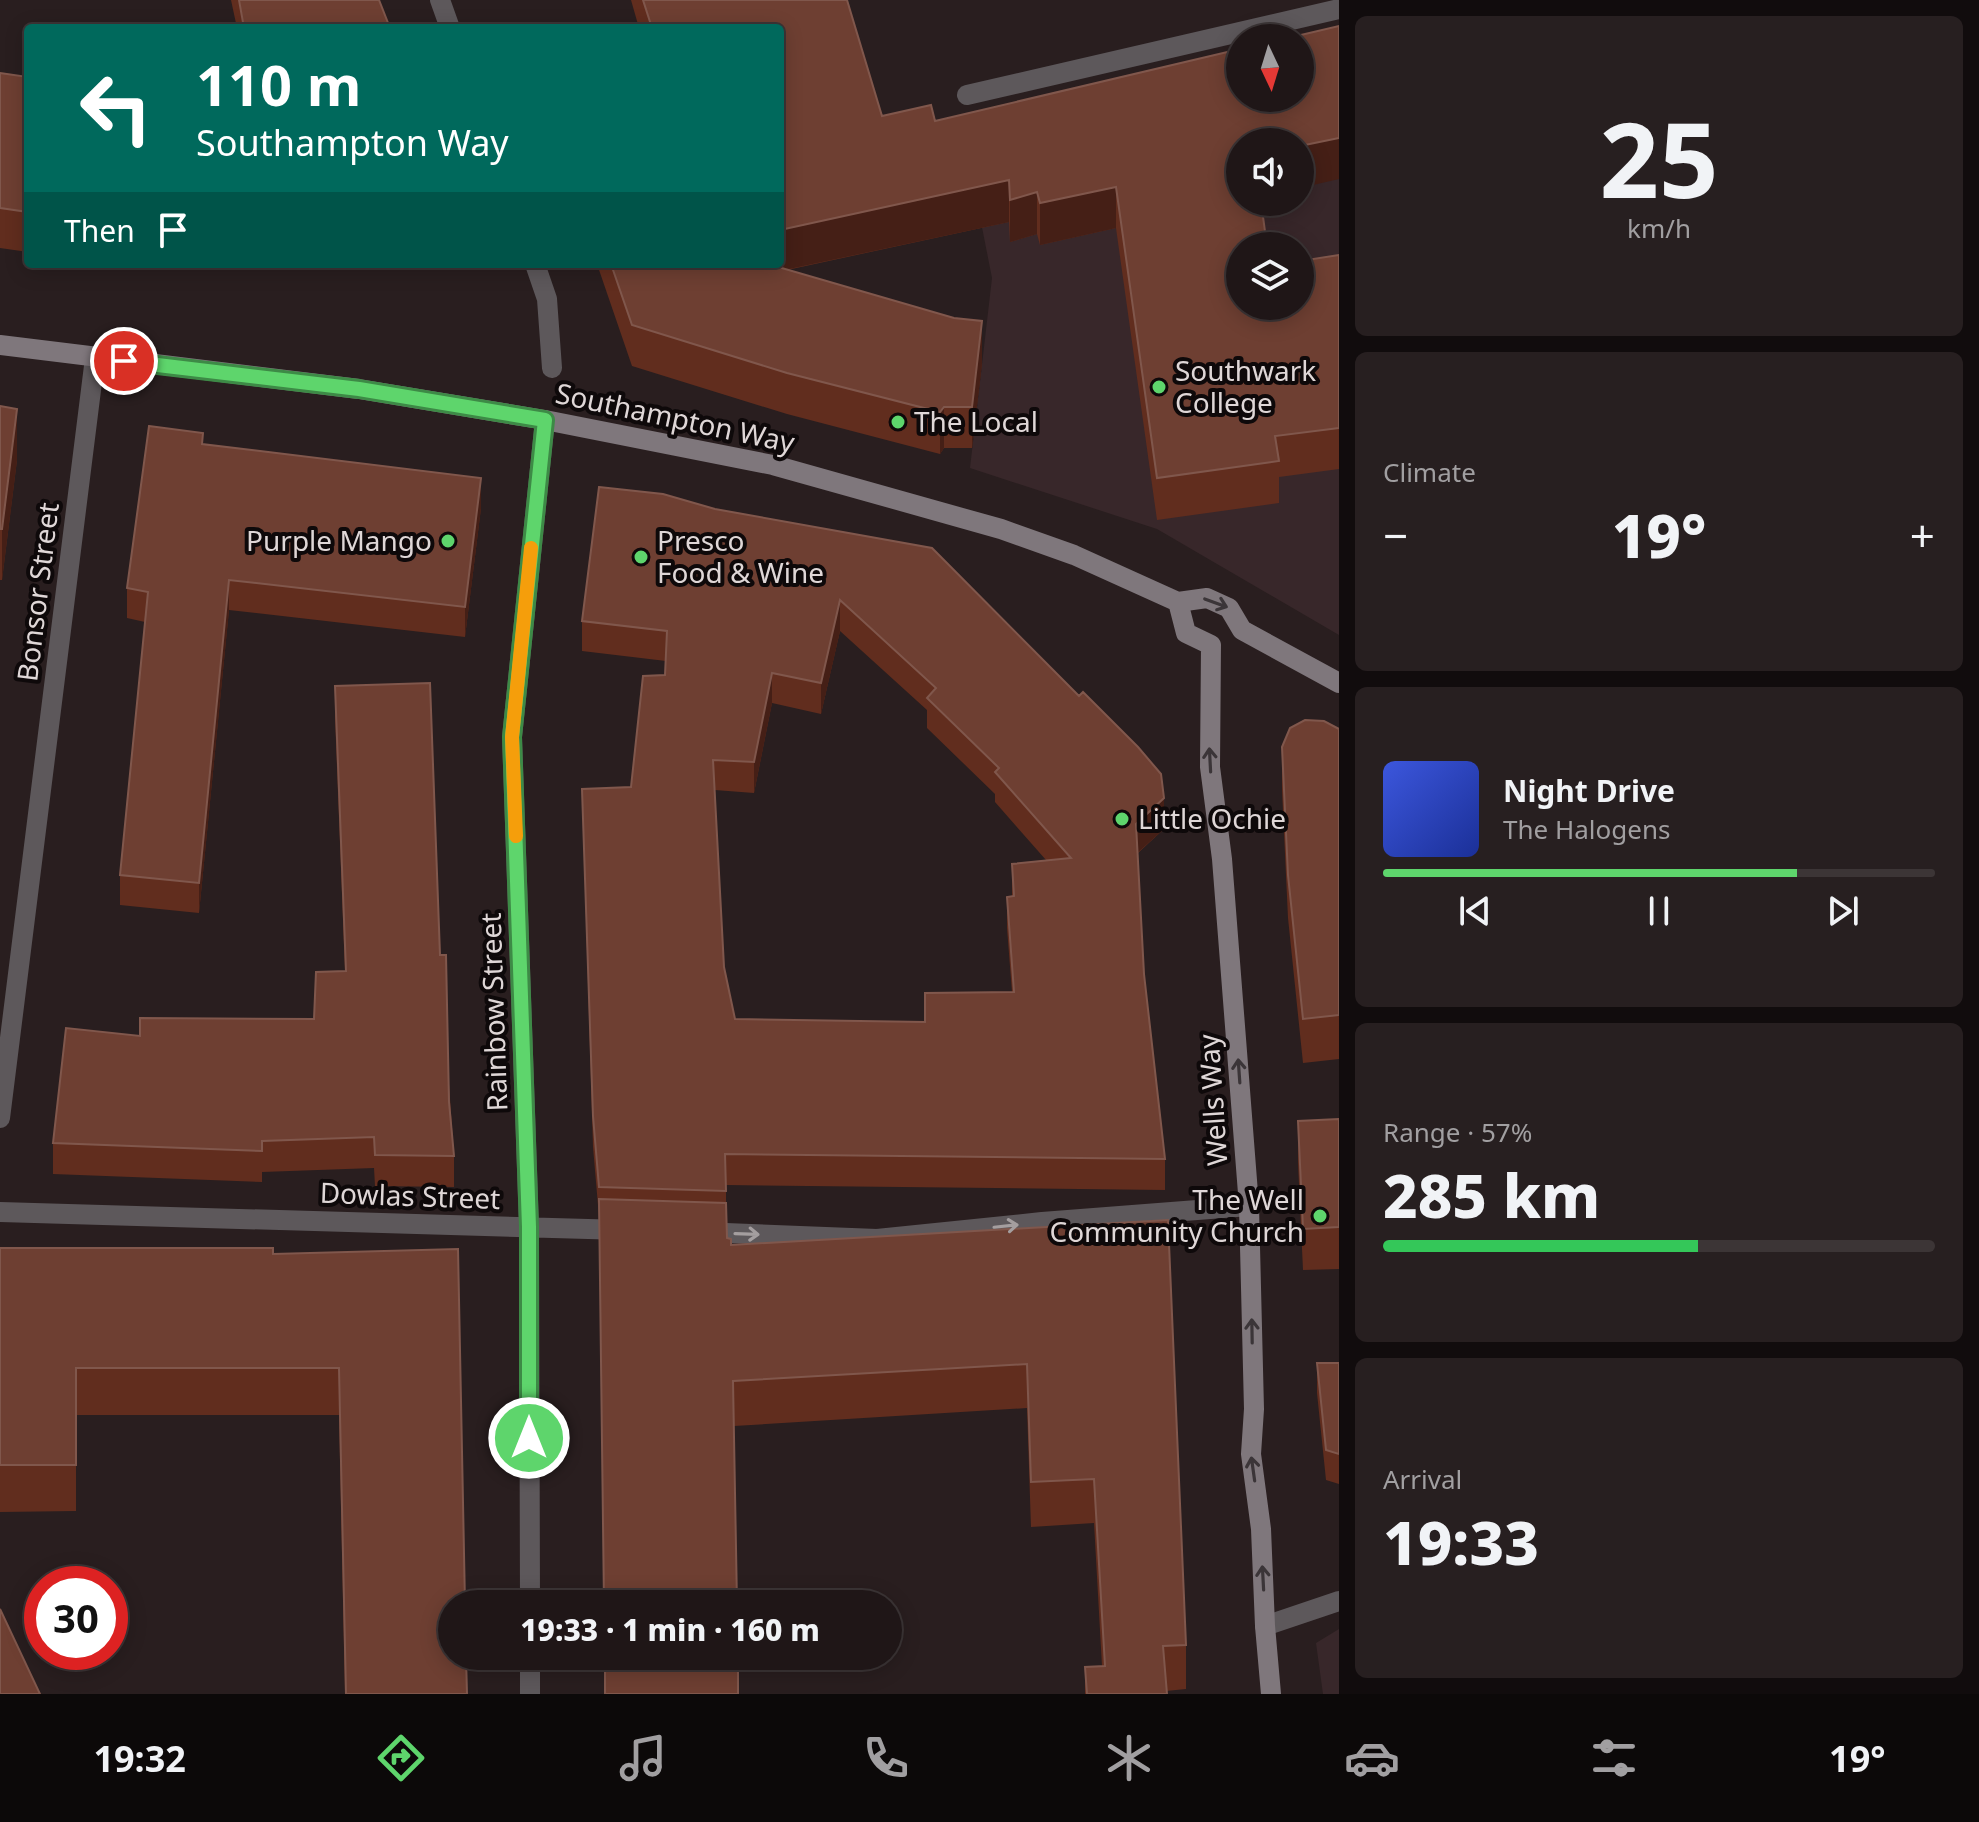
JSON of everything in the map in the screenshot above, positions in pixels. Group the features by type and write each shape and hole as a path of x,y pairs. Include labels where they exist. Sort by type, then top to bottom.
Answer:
{"main road":[{"name":"Southampton Way","path":"0,345 359,389 545,420 773,465 1001,529 1074,555 1178,602 1207,598 1229,608 1242,630 1339,683"},
{"path":"1178,602 1186,633 1211,645 1242,630"},
{"name":"Wells Way","path":"1211,645 1210,767 1222,859 1249,1206 1254,1409 1251,1454 1261,1529 1271,1694"}],"street":[{"path":"440,0 449,24"},
{"path":"967,95 1339,9"},
{"path":"536,268 547,299 552,368"},
{"name":"Bonsor Street","path":"0,1118 95,358"},
{"name":"Rainbow Street","path":"530,1590 529,1227 512,737 545,420"},
{"path":"683,1232 877,1239 1249,1206"},
{"name":"Dowlas Street","path":"0,1212 637,1230"},
{"path":"1265,1626 1339,1601"},
{"path":"530,1670 530,1694"}],"shaded area":[{"name":"Southwark College","path":"1339,55 1339,635 1157,529 970,468 992,278 964,136 1226,100 1226,112 1314,112 1314,83"},
{"path":"1339,1629 1339,1694 1323,1694 1316,1643"}],"building":[{"path":"239,0 379,0 388,24 243,24"},
{"path":"643,0 847,0 882,116 931,105 935,121 1226,52 1226,112 1314,112 1314,32 1339,26 1339,138 1314,143 1314,128 1226,128 1226,216 1263,216 1265,232 1226,232 1226,320 1314,320 1314,259 1339,255 1339,428 1275,436 1279,461 1157,478 1116,187 1040,203 1037,192 1010,200 1009,180 784,229 784,24 651,24"},
{"path":"0,73 24,76 24,211 0,208"},
{"path":"612,268 782,268 954,318 982,321 972,407 944,407 940,412 787,373 632,325"},
{"path":"0,406 17,409 2,529 0,529"},
{"path":"149,426 203,433 202,444 481,478 465,607 229,580 199,883 120,875 148,592 127,588"},
{"path":"599,487 663,494 715,509 932,548 1079,696 1083,692 1161,774 1164,798 1136,824 1144,974 1165,1159 725,1154 726,1191 599,1187 593,1116 582,789 631,787 643,676 665,675 667,631 582,621","holes":["840,600 936,688 927,698 999,768 995,772 1071,858 1012,864 1014,896 1007,897 1014,992 925,993 925,1022 735,1019 724,967 713,760 754,762 772,673 821,683"]},
{"path":"430,683 440,955 446,955 449,1102 454,1156 375,1155 374,1137 262,1141 262,1151 53,1143 66,1028 140,1036 140,1018 314,1019 316,972 346,971 335,686"},
{"path":"1305,720 1324,721 1339,729 1339,1015 1303,1019 1288,875 1282,747 1290,728"},
{"path":"1339,1119 1339,1227 1303,1229 1298,1121"},
{"path":"599,1199 726,1203 727,1238 731,1239 731,1245 1168,1220 1186,1645 1163,1646 1167,1694 1087,1694 1085,1667 1105,1666 1094,1479 1031,1482 1027,1364 733,1381 737,1590 604,1590"},
{"path":"0,1248 273,1248 273,1254 458,1249 465,1590 438,1590 438,1670 466,1670 467,1694 346,1694 339,1368 76,1368 76,1465 0,1465"},
{"path":"1317,1363 1339,1363 1339,1454 1326,1450"},
{"path":"0,1609 24,1660 24,1670 29,1670 40,1694 0,1694"},
{"path":"605,1670 738,1670 738,1694 605,1694"}],"slow traffic":[{"path":"516,836 512,737 531,548"}],"place":[{"name":"Southwark College","path":"1159,387"},
{"name":"The Local","path":"898,422"},
{"name":"Purple Mango","path":"448,541"},
{"name":"Presco Food & Wine","path":"641,557"},
{"name":"Little Ochie","path":"1122,819"},
{"name":"The Well Community Church","path":"1320,1216"}],"route":[{"path":"124,361 359,389 545,420 512,737 529,1227 529,1438"}]}
